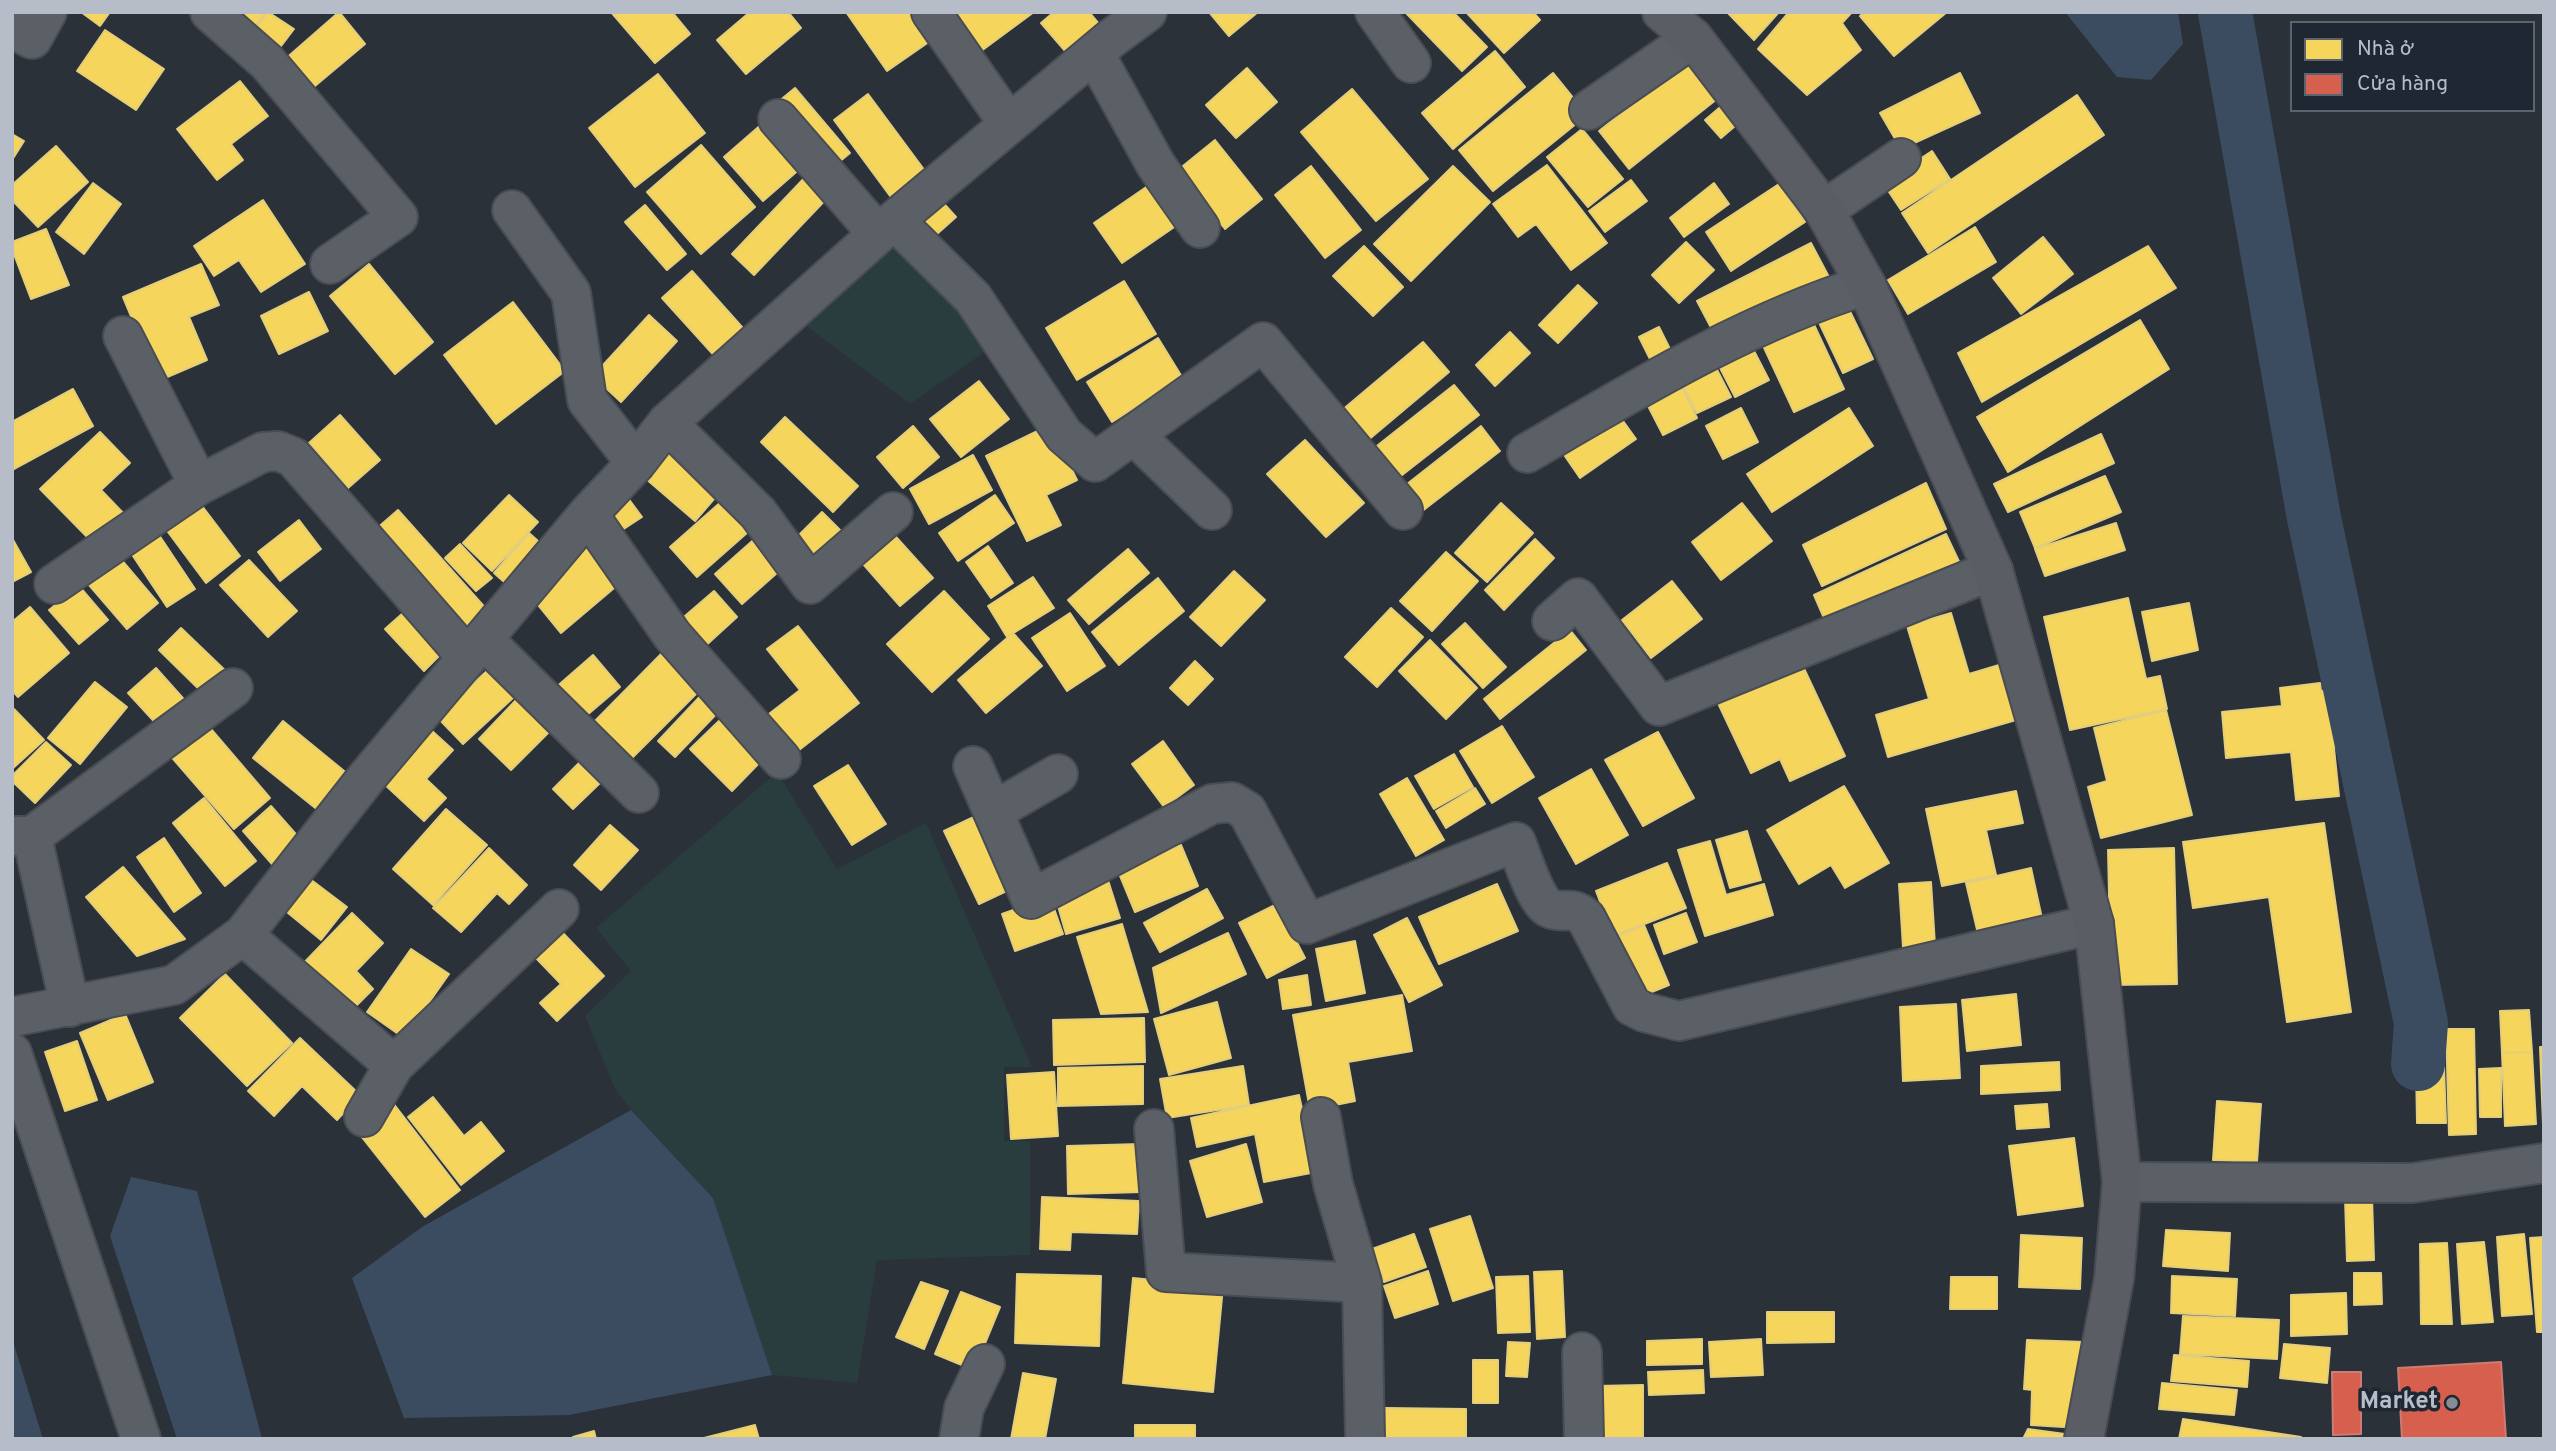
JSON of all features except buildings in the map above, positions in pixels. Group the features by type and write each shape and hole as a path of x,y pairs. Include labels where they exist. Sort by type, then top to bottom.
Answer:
{"main road":[{"path":"1662,12 1693,38 1824,210 1866,285 1993,570 2094,924 2122,1182 2114,1279 2084,1439"}],"street":[{"path":"12,28 32,39 47,12"},
{"path":"210,12 267,61 398,217 330,264"},
{"path":"931,12 1009,124"},
{"path":"12,1017 173,985 243,936 368,777 588,514 636,463 667,423 1009,124 1100,34 1147,12"},
{"path":"1375,12 1410,63"},
{"path":"1100,34 1156,165 1200,228"},
{"path":"1589,110 1693,38"},
{"path":"778,119 887,228 972,298 1064,435 1095,462 1264,342 1404,510"},
{"path":"1824,210 1901,158"},
{"path":"512,209 571,293 587,400 636,463"},
{"path":"1527,453 1682,363 1815,301 1866,285"},
{"path":"123,337 199,485"},
{"path":"667,423 758,513 810,584 893,512"},
{"path":"1134,435 1212,510"},
{"path":"54,583 199,485 262,452 278,451 293,457 475,649 639,793"},
{"path":"588,514 672,635 781,760"},
{"path":"1552,621 1577,598 1659,706 1993,570"},
{"path":"70,1007 22,836 233,688"},
{"path":"972,766 1031,899 1212,804 1233,802 1247,811 1307,924 1516,842 1542,903 1551,909 1577,910 1586,918 1632,1006 1644,1013 1679,1021 2094,924"},
{"path":"994,811 1058,774"},
{"path":"364,1116 394,1065 559,909"},
{"path":"243,936 394,1065"},
{"path":"12,1053 141,1439"},
{"path":"1321,1116 1334,1184 1362,1283 1365,1439"},
{"path":"1154,1129 1166,1272 1362,1283"},
{"path":"2122,1182 2412,1182 2544,1163"},
{"path":"1582,1352 1584,1439"},
{"path":"959,1439 964,1408 985,1364"}],"shaded area":[{"path":"892,231 992,347 910,404 798,320"},
{"path":"777,772 837,869 926,823 1032,1067 1004,1067 1004,1141 1030,1141 1030,1255 877,1260 857,1383 772,1375 713,1198 631,1110 615,1089 585,1016 631,971 596,928"}],"water":[{"path":"2065,12 2178,12 2183,44 2151,80 2117,77"},
{"path":"631,1110 713,1198 772,1375 569,1415 404,1418 352,1278 422,1227"},
{"path":"131,1177 197,1191 262,1439 177,1439 110,1236"},
{"path":"12,1338 43,1439 12,1439"}],"waterway":[{"path":"2225,12 2314,518 2421,1023 2418,1064"}],"place":[{"name":"Market","path":"2452,1403"}]}
